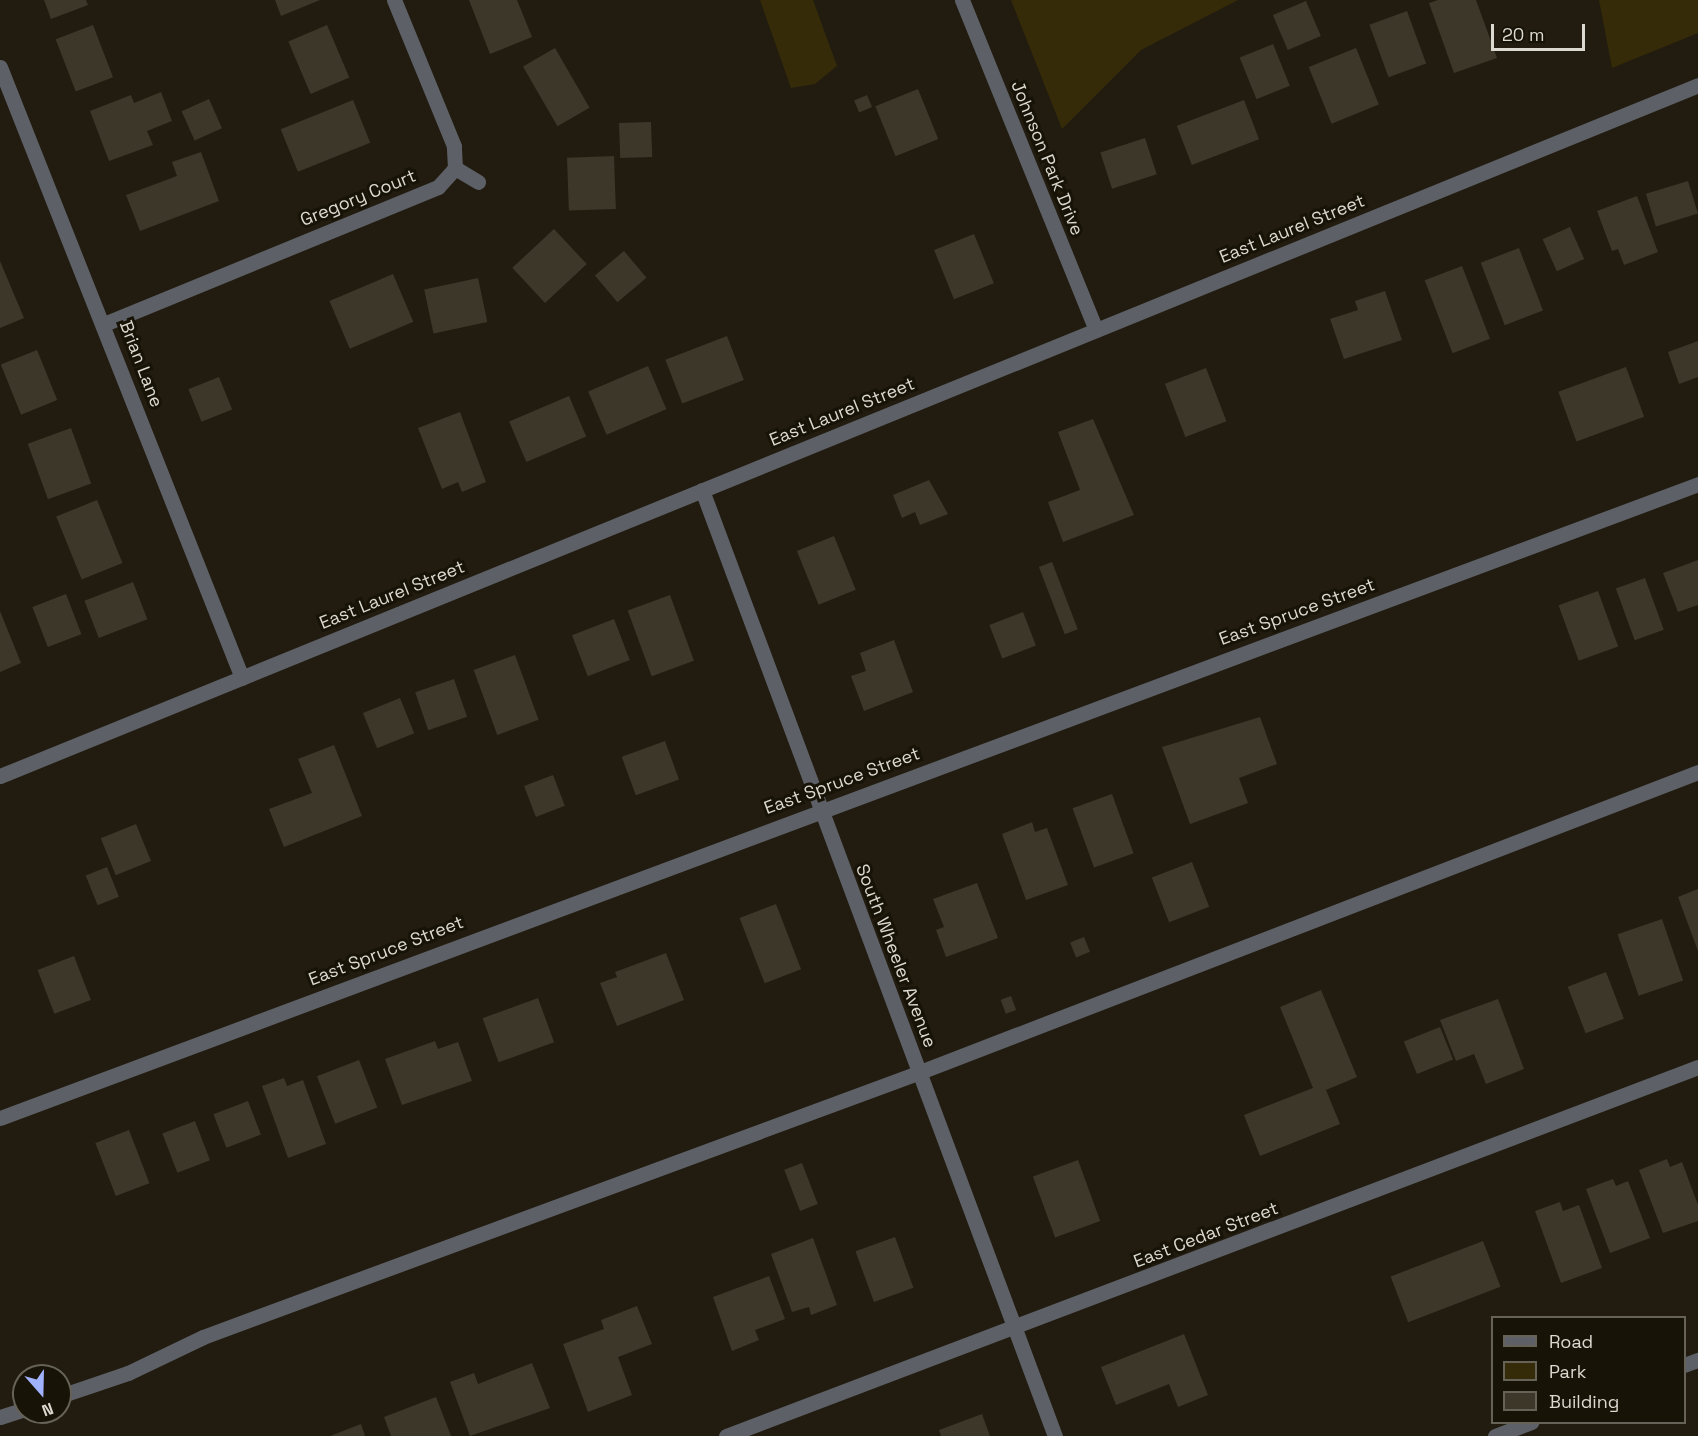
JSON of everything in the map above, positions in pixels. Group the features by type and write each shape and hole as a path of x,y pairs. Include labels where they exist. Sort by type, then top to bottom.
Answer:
{"street":[{"path":"394,0 454,146 454,168 478,182"},
{"name":"Johnson Park Drive","path":"962,0 1096,330"},
{"name":"Brian Lane","path":"0,67 104,324 242,678"},
{"name":"East Laurel Street","path":"0,776 1698,85"},
{"name":"Gregory Court","path":"104,324 438,187 454,168"},
{"name":"East Spruce Street","path":"0,1118 818,810 1698,484"},
{"name":"South Wheeler Avenue","path":"702,490 818,810 920,1072 1055,1436"},
{"path":"72,1392 128,1373 202,1337 920,1072 1698,772"},
{"name":"East Cedar Street","path":"726,1436 1015,1329 1698,1067"},
{"path":"1495,1436 1526,1424"}],"green space":[{"path":"760,0 813,0 837,66 815,84 791,88"},
{"path":"1011,0 1238,0 1141,50 1062,129"},
{"path":"1599,0 1698,0 1698,33 1612,68"}],"building":[{"path":"44,0 86,0 88,5 51,19"},
{"path":"275,0 320,0 281,16"},
{"path":"469,0 517,0 532,37 490,54"},
{"path":"1438,0 1476,0 1497,58 1454,73 1429,3"},
{"path":"1306,1 1321,36 1288,50 1273,15"},
{"path":"1407,11 1426,64 1389,77 1369,25"},
{"path":"93,25 113,77 76,92 56,39"},
{"path":"327,25 349,77 311,94 288,41"},
{"path":"1273,44 1290,86 1256,99 1240,57"},
{"path":"555,48 590,108 557,126 523,66"},
{"path":"1356,48 1379,105 1332,124 1309,67"},
{"path":"918,89 938,139 896,156 875,106"},
{"path":"161,92 172,121 147,131 153,145 109,161 90,111 131,95 134,103"},
{"path":"867,95 872,107 859,112 854,100"},
{"path":"209,99 222,128 195,140 182,111"},
{"path":"353,100 370,143 298,172 281,129"},
{"path":"1244,100 1259,139 1192,165 1177,126"},
{"path":"651,122 652,157 620,158 619,123"},
{"path":"1145,138 1157,174 1112,189 1100,153"},
{"path":"201,152 219,201 140,231 126,195 177,176 172,162"},
{"path":"614,156 616,209 569,211 567,158"},
{"path":"1688,181 1698,214 1656,226 1646,194"},
{"path":"1637,196 1658,252 1624,265 1618,249 1612,251 1597,211"},
{"path":"1570,227 1584,259 1557,271 1543,239"},
{"path":"554,229 587,264 545,303 512,268"},
{"path":"974,234 994,283 954,299 934,250"},
{"path":"1519,248 1543,311 1505,325 1481,263"},
{"path":"624,251 646,278 617,302 595,275"},
{"path":"0,261 24,318 0,328"},
{"path":"1462,266 1490,339 1453,353 1425,280"},
{"path":"393,274 413,322 350,349 329,301"},
{"path":"478,278 487,322 434,333 424,289"},
{"path":"1385,291 1402,340 1344,359 1330,319 1358,310 1355,301"},
{"path":"727,336 744,380 682,404 665,360"},
{"path":"1698,341 1698,377 1679,384 1668,352"},
{"path":"37,350 57,400 21,415 1,365"},
{"path":"648,366 666,409 607,435 588,391"},
{"path":"1626,367 1644,417 1576,441 1558,392"},
{"path":"1206,368 1226,421 1185,437 1165,384"},
{"path":"219,377 232,409 202,422 188,389"},
{"path":"569,396 586,437 526,462 509,421"},
{"path":"460,412 486,482 462,492 458,482 442,489 418,428"},
{"path":"1093,419 1134,515 1063,542 1048,502 1080,490 1058,432"},
{"path":"71,428 91,483 48,499 28,444"},
{"path":"929,480 948,514 920,525 915,512 902,518 893,495"},
{"path":"97,500 122,563 82,580 56,516"},
{"path":"834,536 856,590 819,605 797,551"},
{"path":"1698,560 1698,605 1678,612 1663,573"},
{"path":"1052,562 1078,629 1065,634 1039,567"},
{"path":"1645,578 1664,630 1635,640 1616,589"},
{"path":"133,582 147,619 99,638 84,601"},
{"path":"1598,591 1618,646 1579,661 1559,605"},
{"path":"66,594 81,634 48,647 32,607"},
{"path":"670,595 694,661 652,676 628,610"},
{"path":"0,611 21,663 0,672"},
{"path":"1023,612 1036,646 1002,659 989,625"},
{"path":"614,619 630,660 588,676 572,635"},
{"path":"894,640 913,692 864,711 851,676 866,671 860,653"},
{"path":"515,655 539,720 497,735 474,670"},
{"path":"454,679 467,717 428,730 415,692"},
{"path":"400,698 414,733 377,748 363,713"},
{"path":"1260,717 1277,764 1239,778 1248,803 1190,824 1162,747"},
{"path":"665,741 679,780 636,795 622,757"},
{"path":"334,745 362,816 284,847 269,809 312,793 298,759"},
{"path":"553,775 565,806 536,817 524,786"},
{"path":"1112,794 1134,853 1094,868 1073,808"},
{"path":"1032,822 1035,832 1047,828 1068,885 1026,900 1002,834"},
{"path":"136,824 151,861 116,875 101,838"},
{"path":"1192,862 1209,907 1169,922 1152,877"},
{"path":"107,867 119,897 98,905 86,876"},
{"path":"977,883 998,938 946,957 936,930 944,927 933,899"},
{"path":"1698,889 1698,951 1678,897"},
{"path":"776,904 801,969 765,983 740,918"},
{"path":"1662,919 1683,980 1639,996 1618,934"},
{"path":"1084,937 1090,952 1076,957 1070,943"},
{"path":"666,953 684,1000 617,1026 600,983 617,977 615,972"},
{"path":"74,956 91,1000 54,1014 38,970"},
{"path":"1606,972 1624,1019 1586,1033 1568,987"},
{"path":"1321,990 1357,1077 1326,1090 1340,1124 1260,1156 1244,1115 1313,1088 1280,1007"},
{"path":"1011,996 1016,1010 1006,1014 1001,1000"},
{"path":"538,998 554,1042 499,1062 483,1018"},
{"path":"1498,999 1524,1069 1486,1084 1474,1054 1456,1061 1440,1020"},
{"path":"1440,1027 1453,1059 1417,1074 1404,1042"},
{"path":"435,1041 438,1049 458,1042 472,1081 402,1105 385,1059"},
{"path":"359,1060 377,1108 335,1124 317,1076"},
{"path":"284,1078 287,1086 303,1080 326,1144 288,1158 262,1086"},
{"path":"248,1101 261,1135 226,1148 213,1114"},
{"path":"195,1121 210,1160 177,1173 162,1134"},
{"path":"129,1130 149,1183 116,1196 95,1143"},
{"path":"1667,1159 1670,1167 1682,1162 1698,1205 1698,1221 1663,1233 1639,1170"},
{"path":"1078,1160 1100,1221 1055,1237 1033,1176"},
{"path":"802,1163 818,1204 800,1211 784,1170"},
{"path":"1613,1179 1616,1186 1628,1181 1650,1238 1610,1253 1586,1189"},
{"path":"1560,1202 1563,1211 1579,1205 1602,1268 1561,1283 1535,1211"},
{"path":"895,1237 913,1288 874,1302 856,1251"},
{"path":"813,1238 837,1305 811,1315 809,1307 792,1312 771,1254"},
{"path":"1483,1241 1501,1287 1408,1322 1391,1276"},
{"path":"769,1276 785,1319 755,1330 759,1340 732,1351 713,1297"},
{"path":"637,1306 652,1344 618,1357 632,1395 588,1412 563,1344 604,1329 601,1320"},
{"path":"1184,1334 1208,1395 1178,1407 1169,1384 1116,1405 1101,1367"},
{"path":"532,1363 550,1408 470,1436 450,1382 474,1373 478,1384"},
{"path":"436,1397 451,1436 391,1436 384,1417"},
{"path":"982,1414 990,1436 941,1436 939,1430"},
{"path":"361,1424 365,1436 330,1436"}]}
